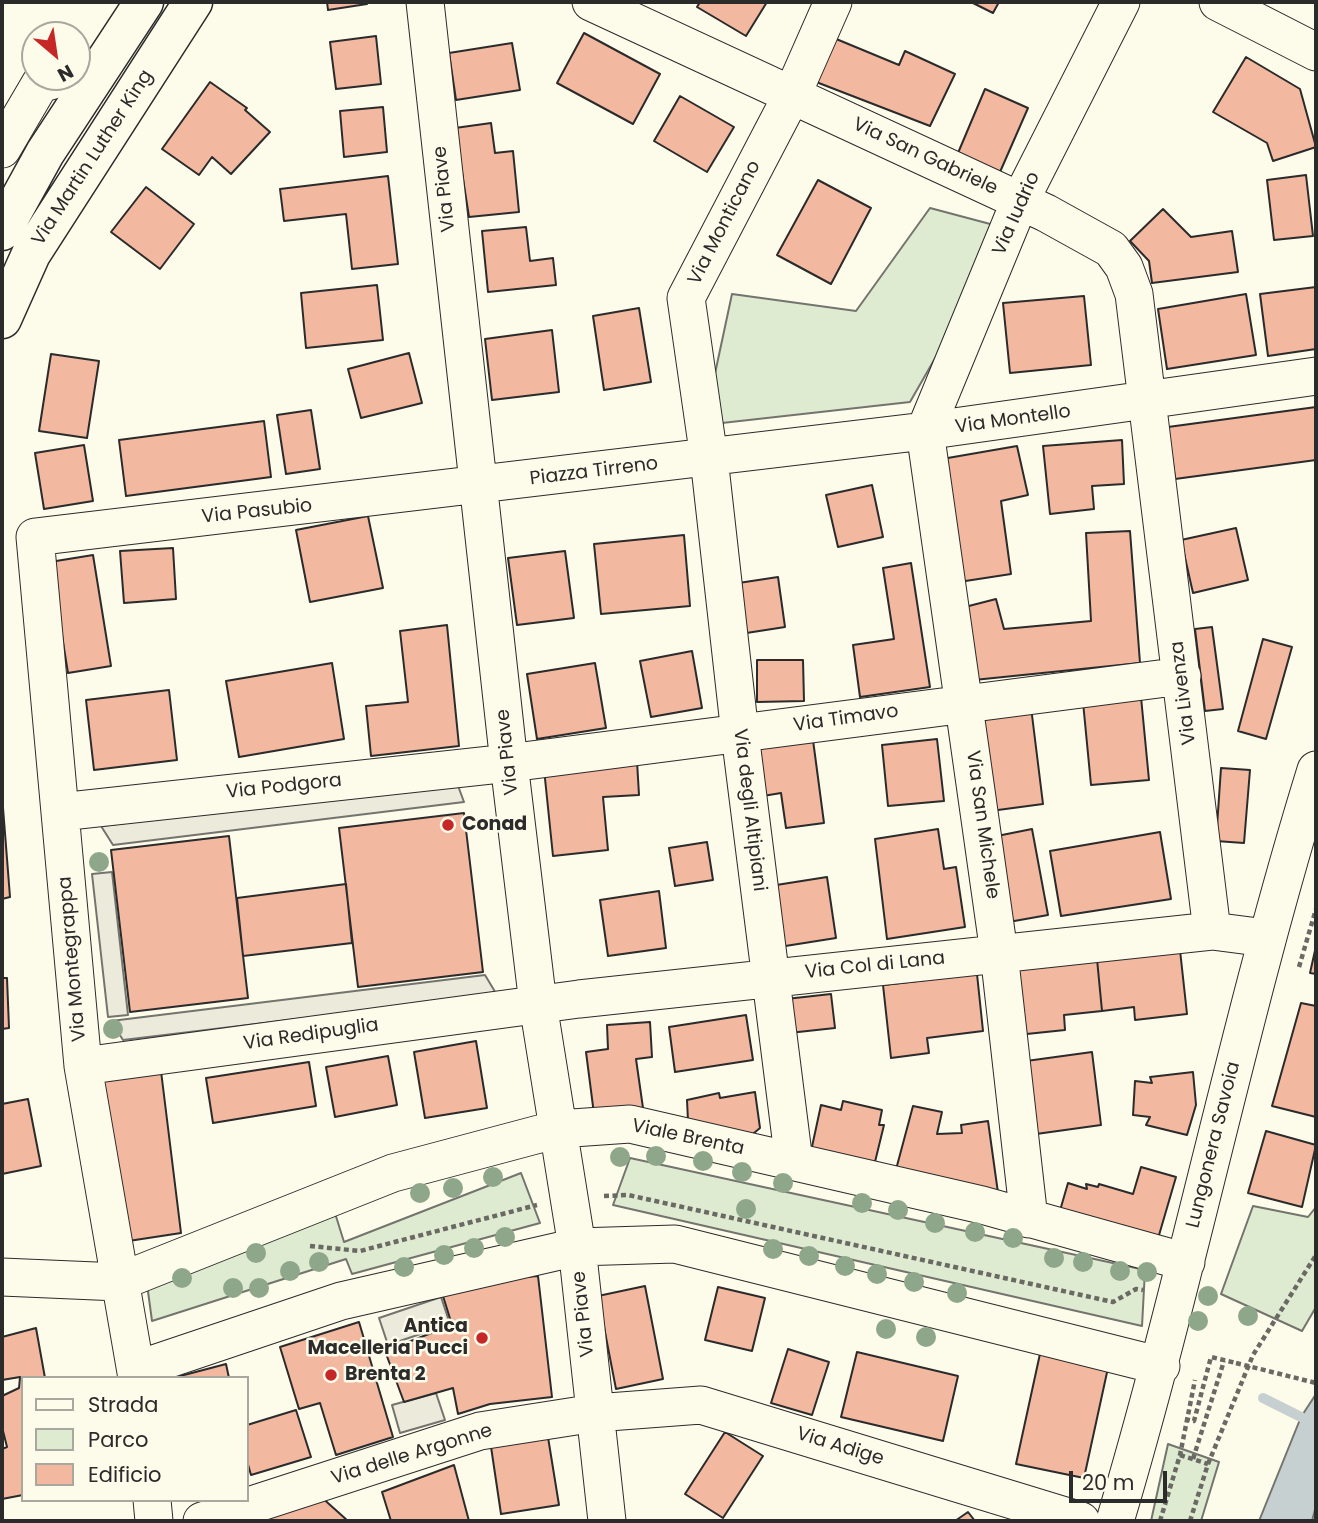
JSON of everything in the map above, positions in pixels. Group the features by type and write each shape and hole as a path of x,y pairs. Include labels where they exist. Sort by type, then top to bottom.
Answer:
{"main road":[{"name":"Via Martin Luther King","path":"91,68 144,2"},
{"name":"Via Martin Luther King","path":"2,319 31,254 193,2"},
{"name":"Via Martin Luther King","path":"2,231 78,91"}],"street":[{"name":"Via San Gabriele","path":"591,2 1020,201 1111,249 1124,267 1134,294 1146,402"},
{"name":"Via Monticano","path":"709,458 686,298 792,95 833,2"},
{"name":"Via Iudrio","path":"925,431 1020,201 1121,2"},
{"path":"1224,3 1316,52"},
{"name":"Via Piave","path":"424,9 538,1004 577,1247 607,1521"},
{"path":"2,149 36,91"},
{"name":"Via Montello","path":"709,458 1146,402 1316,376"},
{"name":"Via Livenza","path":"1146,402 1212,931"},
{"name":"Via San Michele","path":"925,431 966,703 999,953 1029,1219"},
{"name":"Piazza Tirreno","path":"478,486 709,458"},
{"name":"Via degli Altipiani","path":"709,458 740,734 794,1162"},
{"name":"Via Pasubio","path":"35,537 478,486"},
{"name":"Via Montegrappa","path":"35,537 83,1066 136,1374"},
{"name":"Via Timavo","path":"509,762 1182,676"},
{"name":"Via Podgora","path":"60,812 509,762"},
{"name":"Lungonera Savoia","path":"1115,1521 1161,1366 1266,938 1316,770"},
{"path":"1212,931 1266,938"},
{"name":"Via Col di Lana","path":"538,1004 770,976 1212,931"},
{"name":"Via Redipuglia","path":"83,1066 538,1004"},
{"name":"Viale Brenta","path":"119,1282 393,1173 558,1129 630,1124 982,1205 1186,1262"},
{"path":"136,1374 341,1301 577,1247 675,1244 1161,1366"},
{"path":"2,1278 119,1282"},
{"name":"Via Adige","path":"595,1413 701,1405 1081,1521"},
{"name":"Via delle Argonne","path":"224,1513 480,1431 595,1413"},
{"path":"152,1502 154,1521"}],"path":[{"path":"309,1245 360,1251 569,1197 628,1195 1113,1302 1136,1289 1177,1300"},
{"path":"1190,1521 1208,1464 1253,1355 1316,1255"},
{"path":"1194,1421 1211,1357 1316,1383"},
{"path":"1193,1459 1224,1361"},
{"path":"1180,1455 1208,1464"}],"green space":[{"path":"930,208 1009,229 910,402 704,425 732,294 856,311"},
{"path":"630,1158 1145,1270 1142,1326 613,1205"},
{"path":"521,1173 540,1223 352,1274 346,1259 152,1321 147,1284 335,1213 344,1242"},
{"path":"1253,1206 1308,1217 1316,1207 1316,1307 1302,1331 1221,1294"},
{"path":"1168,1444 1219,1462 1201,1521 1151,1521"}],"shaded area":[{"path":"457,783 464,802 113,845 101,826"},
{"path":"112,872 128,1015 108,1017 92,874"},
{"path":"485,975 497,995 123,1040 111,1021"},
{"path":"441,1297 450,1324 388,1345 379,1318"},
{"path":"436,1393 445,1420 400,1433 392,1405"},
{"path":"1316,1394 1316,1506 1312,1521 1259,1521 1301,1417"}],"building":[{"path":"327,2 366,2 367,4 328,10"},
{"path":"700,2 767,2 746,36 697,7"},
{"path":"971,2 999,2 993,13"},
{"path":"584,33 660,74 633,124 557,83"},
{"path":"376,36 381,84 336,89 330,42"},
{"path":"829,36 899,65 905,51 955,74 930,126 811,80"},
{"path":"512,43 520,90 456,100 449,53"},
{"path":"1246,57 1300,89 1316,147 1273,161 1267,143 1213,112"},
{"path":"210,82 247,108 245,110 270,132 231,174 212,157 199,175 162,149"},
{"path":"985,89 1028,108 1000,172 958,153"},
{"path":"680,96 734,127 707,172 654,141"},
{"path":"383,107 387,152 344,157 340,111"},
{"path":"491,123 495,153 513,151 519,212 469,217 455,128"},
{"path":"1306,175 1313,236 1274,240 1267,180"},
{"path":"388,176 398,264 352,269 346,214 284,221 280,189"},
{"path":"818,180 871,208 831,284 777,255"},
{"path":"146,187 194,224 160,269 111,232"},
{"path":"1163,209 1191,237 1232,231 1238,272 1152,283 1149,261 1130,241"},
{"path":"526,227 530,261 553,258 556,285 488,292 482,231"},
{"path":"377,285 383,340 306,348 301,293"},
{"path":"1316,287 1316,349 1268,356 1260,294"},
{"path":"1246,294 1256,355 1167,369 1158,309"},
{"path":"1084,296 1091,365 1010,373 1003,303"},
{"path":"639,308 651,382 604,390 593,316"},
{"path":"552,330 559,392 492,400 485,339"},
{"path":"409,353 422,403 361,418 348,369"},
{"path":"51,354 99,361 87,438 39,431"},
{"path":"1316,407 1316,460 1175,479 1168,427"},
{"path":"311,410 320,469 286,474 277,415"},
{"path":"264,421 271,477 126,496 119,440"},
{"path":"1122,440 1124,484 1092,486 1094,509 1050,514 1043,446"},
{"path":"84,445 93,501 44,509 35,453"},
{"path":"1017,446 1028,495 1001,501 1011,574 959,582 942,459"},
{"path":"872,485 883,537 838,547 826,495"},
{"path":"368,516 383,588 310,602 296,530"},
{"path":"1236,528 1248,580 1193,593 1181,540"},
{"path":"1130,531 1140,663 974,680 961,608 996,599 1004,629 1091,621 1086,533"},
{"path":"684,535 690,606 601,614 594,544"},
{"path":"173,548 176,599 124,603 120,551"},
{"path":"565,551 574,618 517,625 508,558"},
{"path":"93,555 111,666 68,673 50,562"},
{"path":"911,563 930,687 860,697 853,645 894,639 883,568"},
{"path":"778,577 785,627 740,634 732,584"},
{"path":"447,625 459,746 371,756 366,706 408,702 400,631"},
{"path":"1212,627 1223,709 1205,711 1195,629"},
{"path":"1263,639 1292,647 1266,739 1238,731"},
{"path":"692,651 702,708 651,717 640,661"},
{"path":"757,660 803,660 804,701 757,702"},
{"path":"332,663 344,739 239,757 226,681"},
{"path":"595,663 606,728 537,739 527,674"},
{"path":"169,690 177,760 94,770 86,700"},
{"path":"1141,697 1149,780 1091,785 1083,702"},
{"path":"1031,707 1043,804 983,812 971,714"},
{"path":"937,739 944,801 888,806 882,745"},
{"path":"813,740 824,823 786,828 781,793 763,796 757,749"},
{"path":"637,761 639,795 603,797 608,850 553,856 544,769"},
{"path":"1221,768 1250,770 1244,843 1216,841"},
{"path":"2,795 10,897 2,899"},
{"path":"464,813 483,972 358,987 339,828"},
{"path":"938,829 944,869 956,867 965,927 887,939 875,839"},
{"path":"1032,829 1048,915 1003,923 987,838"},
{"path":"1160,832 1171,899 1061,916 1050,851"},
{"path":"229,836 248,998 130,1012 111,850"},
{"path":"707,842 713,880 675,886 669,848"},
{"path":"827,877 836,938 779,947 770,886"},
{"path":"346,884 352,943 243,956 237,898"},
{"path":"659,891 666,948 608,956 600,900"},
{"path":"1316,946 1316,974 1310,973"},
{"path":"1180,950 1187,1014 1135,1020 1134,1007 1102,1011 1097,959"},
{"path":"1097,959 1102,1011 1064,1015 1065,1030 1017,1035 1010,968"},
{"path":"977,974 983,1031 927,1038 929,1053 891,1058 883,985"},
{"path":"2,978 7,978 9,1028 2,1029"},
{"path":"831,994 835,1028 789,1033 786,999"},
{"path":"1301,1003 1316,1006 1316,1117 1272,1106"},
{"path":"746,1015 753,1060 675,1072 669,1027"},
{"path":"650,1022 652,1057 636,1059 643,1108 594,1114 586,1052 608,1049 607,1025"},
{"path":"476,1041 487,1108 425,1118 414,1052"},
{"path":"1092,1052 1101,1125 1029,1135 1019,1062"},
{"path":"388,1056 397,1105 335,1117 326,1067"},
{"path":"309,1062 316,1106 213,1123 206,1078"},
{"path":"161,1071 181,1233 122,1242 101,1078"},
{"path":"1193,1072 1196,1105 1187,1135 1146,1125 1150,1117 1133,1115 1135,1081 1152,1083 1150,1077"},
{"path":"755,1092 760,1128 748,1138 688,1121 687,1100 719,1093 720,1098"},
{"path":"28,1099 41,1166 2,1174 2,1104"},
{"path":"843,1101 882,1110 879,1125 884,1125 873,1170 810,1156 821,1105 841,1110"},
{"path":"913,1106 942,1112 937,1134 962,1133 961,1125 988,1121 999,1200 894,1177"},
{"path":"1266,1131 1316,1145 1302,1207 1248,1193"},
{"path":"1141,1167 1176,1177 1157,1242 1059,1214 1068,1183 1087,1189 1086,1184 1098,1187 1099,1184 1133,1194"},
{"name":"Antica Macelleria Pucci","path":"538,1276 552,1397 490,1404 458,1414 453,1388 404,1402 385,1351 452,1325 443,1296 498,1279"},
{"path":"645,1286 663,1379 616,1389 598,1296"},
{"path":"718,1287 765,1298 752,1351 705,1340"},
{"name":"Brenta 2","path":"359,1322 393,1437 336,1455 320,1403 299,1409 280,1347"},
{"path":"36,1328 45,1376 21,1376 21,1495 2,1499 2,1449 7,1447 2,1427 2,1396 19,1388 20,1377 2,1380 2,1337"},
{"path":"1043,1340 1111,1354 1084,1478 1016,1464"},
{"path":"788,1349 829,1362 812,1415 771,1403"},
{"path":"857,1352 958,1376 943,1441 841,1417"},
{"path":"226,1364 229,1376 180,1376"},
{"path":"296,1410 311,1457 251,1475 248,1464 248,1425"},
{"path":"547,1431 559,1505 501,1514 490,1440"},
{"path":"725,1432 763,1456 723,1518 685,1494"},
{"path":"454,1465 469,1521 391,1521 382,1492"},
{"path":"319,1495 348,1521 269,1521 257,1511"},
{"path":"968,1512 975,1521 955,1521"}],"waterway":[{"path":"1263,1398 1301,1417"}],"place":[{"name":"Conad","path":"448,825"},
{"name":"Antica Macelleria Pucci","path":"482,1338"},
{"name":"Brenta 2","path":"331,1375"}]}
